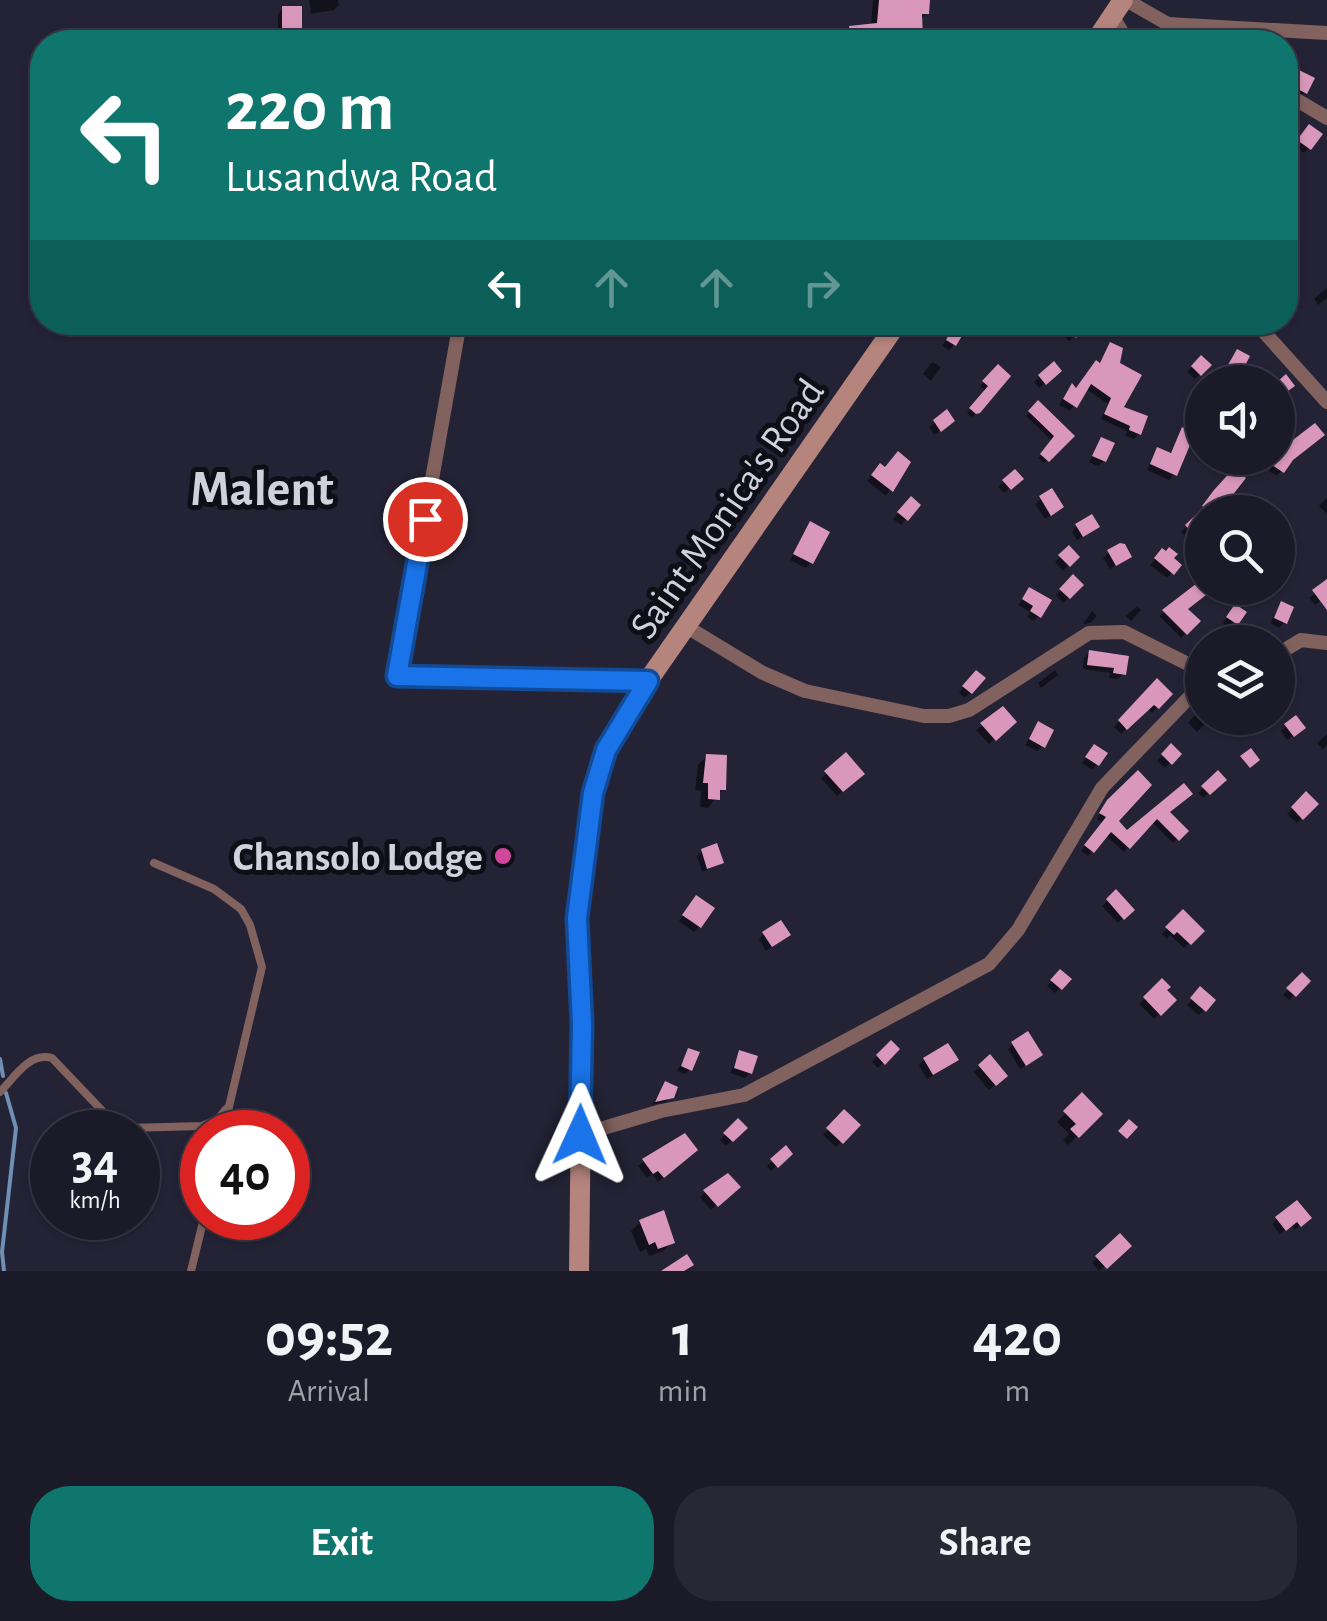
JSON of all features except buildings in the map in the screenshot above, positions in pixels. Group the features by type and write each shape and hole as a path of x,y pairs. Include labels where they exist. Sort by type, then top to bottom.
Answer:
{"street":[{"path":"1120,5 1178,30"},
{"path":"1103,30 1120,5"},
{"path":"1120,5 1125,30"},
{"path":"1168,24 1274,30"},
{"path":"1298,31 1327,33"},
{"path":"1298,101 1327,118"},
{"path":"458,335 397,676 648,681"},
{"name":"Saint Monica's Road","path":"579,1271 582,1024 577,918 593,793 606,750 648,681 889,335"},
{"path":"1267,335 1327,402"},
{"path":"687,626 763,673 805,691 924,716 950,716 969,710 1088,633 1124,632 1185,662"},
{"path":"1295,644 1301,640 1327,643"},
{"path":"580,1135 662,1111 744,1095 989,964 1018,930 1102,788 1185,702"}],"lane":[{"path":"154,863 214,889 240,909 250,925 262,967 227,1110"},
{"path":"0,1092 33,1058 43,1056 52,1058 111,1120 128,1128 202,1126 218,1118 228,1106"},
{"path":"191,1271 199,1240"}],"waterway":[{"path":"0,1059 3,1076"},
{"path":"4,1271 2,1252 16,1128 6,1093"}],"place":[{"name":"Chansolo Lodge","path":"503,856"}],"district":[{"name":"Malent","path":"262,487"}],"route":[{"path":"425,519 397,676 648,681 606,750 593,793 577,918 582,1024 580,1135"}]}
